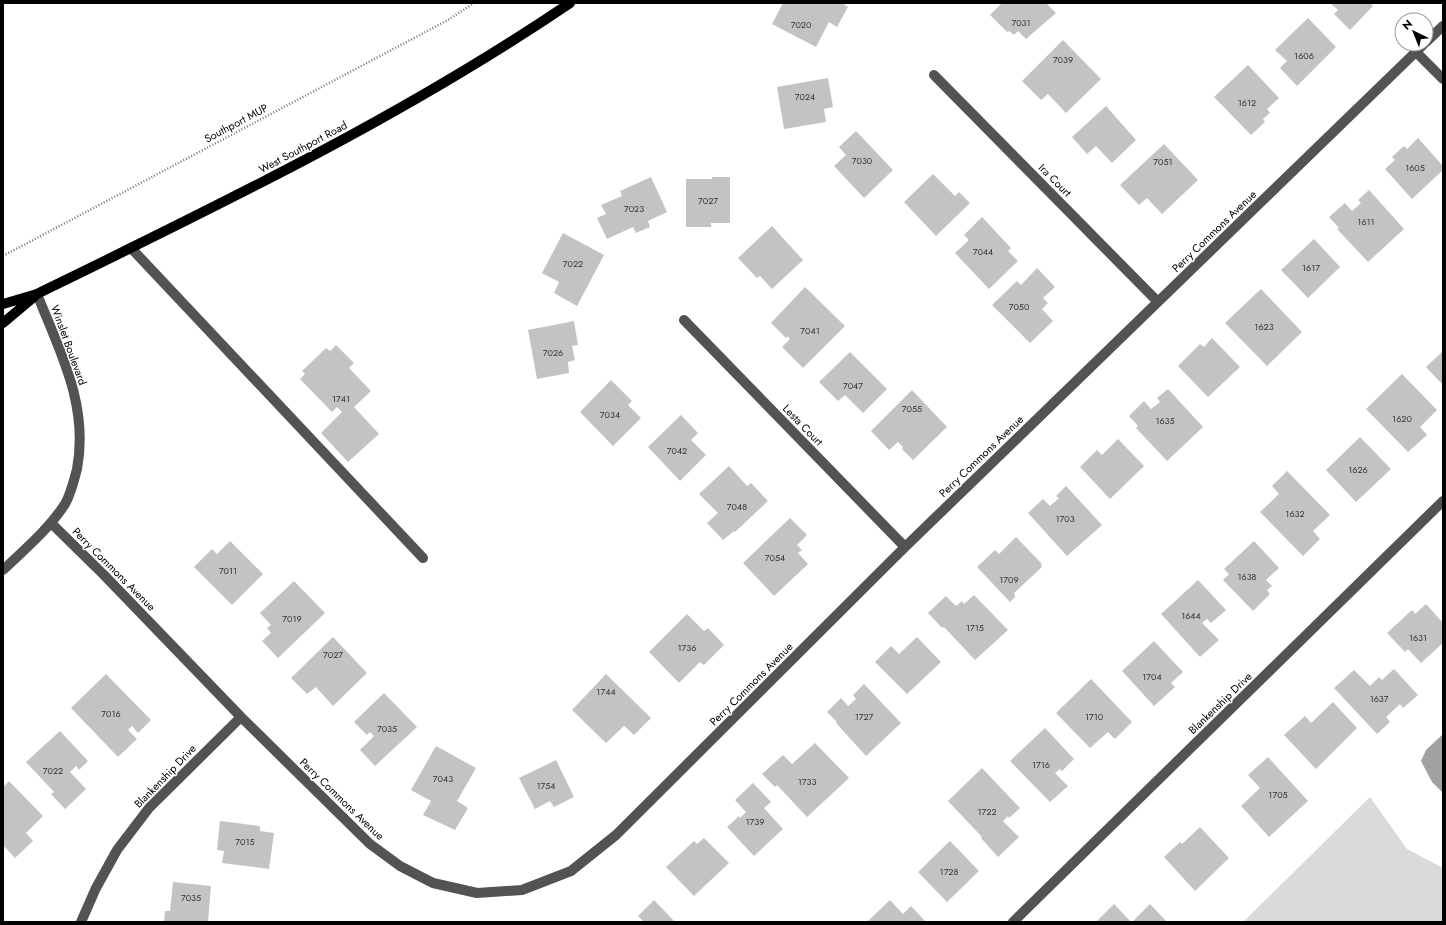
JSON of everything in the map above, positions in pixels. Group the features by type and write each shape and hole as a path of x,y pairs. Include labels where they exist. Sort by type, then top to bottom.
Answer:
{"main road":[{"name":"West Southport Road","path":"3,304 37,294 297,164 390,114 467,69 570,3"},
{"name":"West Southport Road","path":"3,323 37,294"}],"street":[{"name":"Perry Commons Avenue","path":"1434,34 1443,26"},
{"path":"1416,52 1443,78"},
{"name":"Perry Commons Avenue","path":"51,523 104,575 241,717 370,844 400,866 433,883 477,893 522,890 571,871 616,835 905,547 1416,52"},
{"name":"Ira Court","path":"934,75 1158,302"},
{"path":"131,248 423,558"},
{"name":"Winslet Boulevard","path":"3,570 51,523 66,502 75,478 80,450 79,414 72,383 37,294"},
{"name":"Lesta Court","path":"684,320 905,547"},
{"name":"Blankenship Drive","path":"1013,922 1443,501"},
{"name":"Blankenship Drive","path":"81,922 96,888 117,850 148,808 241,717"}],"path":[{"name":"Southport MUP","path":"3,256 448,20 474,3"}],"shaded area":[{"path":"1443,734 1442,792 1432,782 1421,761 1426,750"},
{"path":"1370,797 1407,849 1443,868 1443,922 1243,922"}],"building":[{"path":"783,3 842,3 848,7 837,27 829,22 816,47 772,24"},
{"path":"1002,3 1046,3 1056,13 1026,39 1018,31 1014,35 1009,31 1007,32 990,15"},
{"path":"1330,3 1370,3 1373,6 1350,30 1334,14 1338,10"},
{"path":"1308,18 1336,47 1297,86 1280,68 1287,61 1275,50"},
{"path":"1063,40 1101,79 1066,113 1048,94 1041,100 1022,81"},
{"path":"1248,65 1279,98 1267,109 1270,113 1263,119 1265,122 1251,135 1214,97"},
{"path":"828,78 833,107 824,109 826,122 784,129 777,87"},
{"path":"1106,106 1136,140 1112,163 1096,146 1087,154 1072,137"},
{"path":"856,131 893,170 864,198 834,166 846,155 839,147"},
{"path":"1418,138 1443,166 1443,170 1412,199 1385,169 1395,160 1392,157 1404,146 1407,149"},
{"path":"1164,144 1198,180 1162,214 1147,198 1139,205 1120,185"},
{"path":"933,174 955,196 959,192 970,203 936,236 904,202"},
{"path":"651,177 667,212 648,221 650,227 636,233 633,227 607,239 597,218 606,214 601,205 622,196 620,191"},
{"path":"712,177 730,177 730,223 711,223 711,227 686,227 686,179 712,179"},
{"path":"1369,190 1404,229 1368,262 1337,229 1339,228 1329,217 1345,203 1352,211 1361,203 1358,200"},
{"path":"982,217 1011,248 1008,251 1018,261 989,289 955,253 969,240 964,235"},
{"path":"772,226 803,260 772,289 760,276 757,278 738,258"},
{"path":"563,233 604,255 577,306 554,293 559,282 542,273"},
{"path":"1314,239 1340,267 1308,298 1281,270"},
{"path":"1037,268 1055,287 1043,298 1048,303 1042,309 1053,321 1030,343 992,305 1017,281 1021,285"},
{"path":"805,287 845,326 803,368 782,347 790,339 787,336 786,338 771,323"},
{"path":"1261,289 1302,332 1267,366 1225,323"},
{"path":"574,321 578,345 572,346 575,360 568,362 569,373 537,379 528,330"},
{"path":"1212,338 1240,367 1208,397 1178,366 1200,344 1204,347"},
{"path":"336,345 354,363 349,368 371,391 354,407 379,434 348,462 321,433 342,412 337,407 332,412 300,379 305,374 302,371 326,348 330,351"},
{"path":"1443,351 1443,385 1426,367"},
{"path":"850,352 887,389 863,413 845,395 838,401 819,382"},
{"path":"1402,374 1437,410 1420,427 1427,435 1408,452 1366,409"},
{"path":"611,380 632,401 628,405 641,418 613,446 580,412"},
{"path":"1168,389 1203,427 1167,461 1136,428 1138,426 1129,416 1144,401 1151,409 1160,402 1157,398"},
{"path":"912,390 947,427 913,460 902,449 903,447 898,442 889,450 871,431"},
{"path":"681,415 698,433 691,440 706,455 680,481 648,447"},
{"path":"1360,437 1391,469 1356,502 1326,470"},
{"path":"1118,439 1144,466 1110,499 1080,467 1097,450 1102,455"},
{"path":"729,466 747,486 751,483 768,501 735,532 734,531 723,540 707,523 718,513 699,494"},
{"path":"1287,471 1330,515 1313,531 1320,539 1303,556 1260,512 1279,494 1272,486"},
{"path":"1066,486 1102,525 1067,556 1028,513 1043,499 1050,506 1059,498 1056,496"},
{"path":"790,518 807,535 797,545 802,550 798,553 808,564 774,596 743,563"},
{"path":"1016,537 1042,564 1042,567 1014,593 1015,597 1010,602 977,567 995,550 999,554"},
{"path":"230,541 263,574 232,605 194,567 212,549 217,554"},
{"path":"1254,541 1279,568 1266,580 1272,586 1267,590 1270,594 1253,611 1223,580 1229,574 1224,569"},
{"path":"1198,580 1226,610 1211,623 1207,619 1202,623 1219,640 1200,657 1161,614"},
{"path":"294,581 325,613 278,658 262,641 271,633 267,628 271,625 260,613"},
{"path":"974,595 1008,630 975,660 944,627 942,628 928,613 946,596 956,606 962,601 964,604"},
{"path":"1426,604 1443,623 1443,643 1421,663 1408,649 1405,652 1387,633 1412,610 1415,614"},
{"path":"687,614 704,631 708,628 724,645 704,665 700,662 679,683 649,652"},
{"path":"333,637 367,673 333,706 316,687 307,694 291,678"},
{"path":"917,637 941,662 907,694 875,662 891,646 899,654"},
{"path":"1154,641 1183,672 1171,683 1175,687 1154,706 1122,671"},
{"path":"1394,669 1418,695 1403,708 1400,704 1386,717 1390,722 1377,734 1334,688 1354,670 1370,686 1379,677 1382,680"},
{"path":"106,674 151,720 138,733 132,726 128,730 137,739 118,757 71,708"},
{"path":"606,674 651,718 634,735 624,726 606,743 572,710"},
{"path":"1091,679 1132,722 1115,739 1108,732 1090,748 1056,713"},
{"path":"864,684 901,723 866,756 827,712 841,698 848,706 856,699 853,695"},
{"path":"384,693 417,727 375,766 360,750 374,736 370,732 367,735 354,722"},
{"path":"1333,702 1357,728 1316,769 1284,735 1305,716 1311,723"},
{"path":"1045,728 1074,759 1062,771 1060,769 1055,773 1068,786 1050,802 1010,761"},
{"path":"60,731 88,761 79,770 76,766 70,772 86,789 65,809 51,794 54,792 26,762"},
{"path":"815,743 849,778 807,817 777,785 775,787 762,774 783,755 792,764"},
{"path":"436,746 476,768 457,801 468,808 455,830 423,815 431,801 411,790"},
{"path":"1268,757 1308,801 1269,837 1241,806 1260,788 1248,775"},
{"path":"556,760 574,797 554,807 550,801 535,809 519,778"},
{"path":"982,768 1020,808 1009,818 1008,816 1003,821 1019,837 998,857 981,838 982,837 948,801"},
{"path":"9,781 43,816 26,833 33,841 15,858 3,845 3,787"},
{"path":"753,783 771,802 764,808 783,829 754,856 727,827 746,812 735,800"},
{"path":"220,821 260,826 260,831 274,833 269,869 222,863 224,851 217,850"},
{"path":"1200,827 1229,858 1195,891 1164,857 1180,842 1182,844"},
{"path":"704,838 729,863 694,896 666,867 694,841 697,844"},
{"path":"950,841 979,871 947,902 918,872"},
{"path":"173,882 211,886 208,922 164,922 165,911 170,911"},
{"path":"654,900 675,922 644,922 638,916"},
{"path":"890,900 903,914 911,906 926,922 867,922"},
{"path":"1114,904 1131,922 1096,922"},
{"path":"1150,904 1167,922 1132,922"}]}
